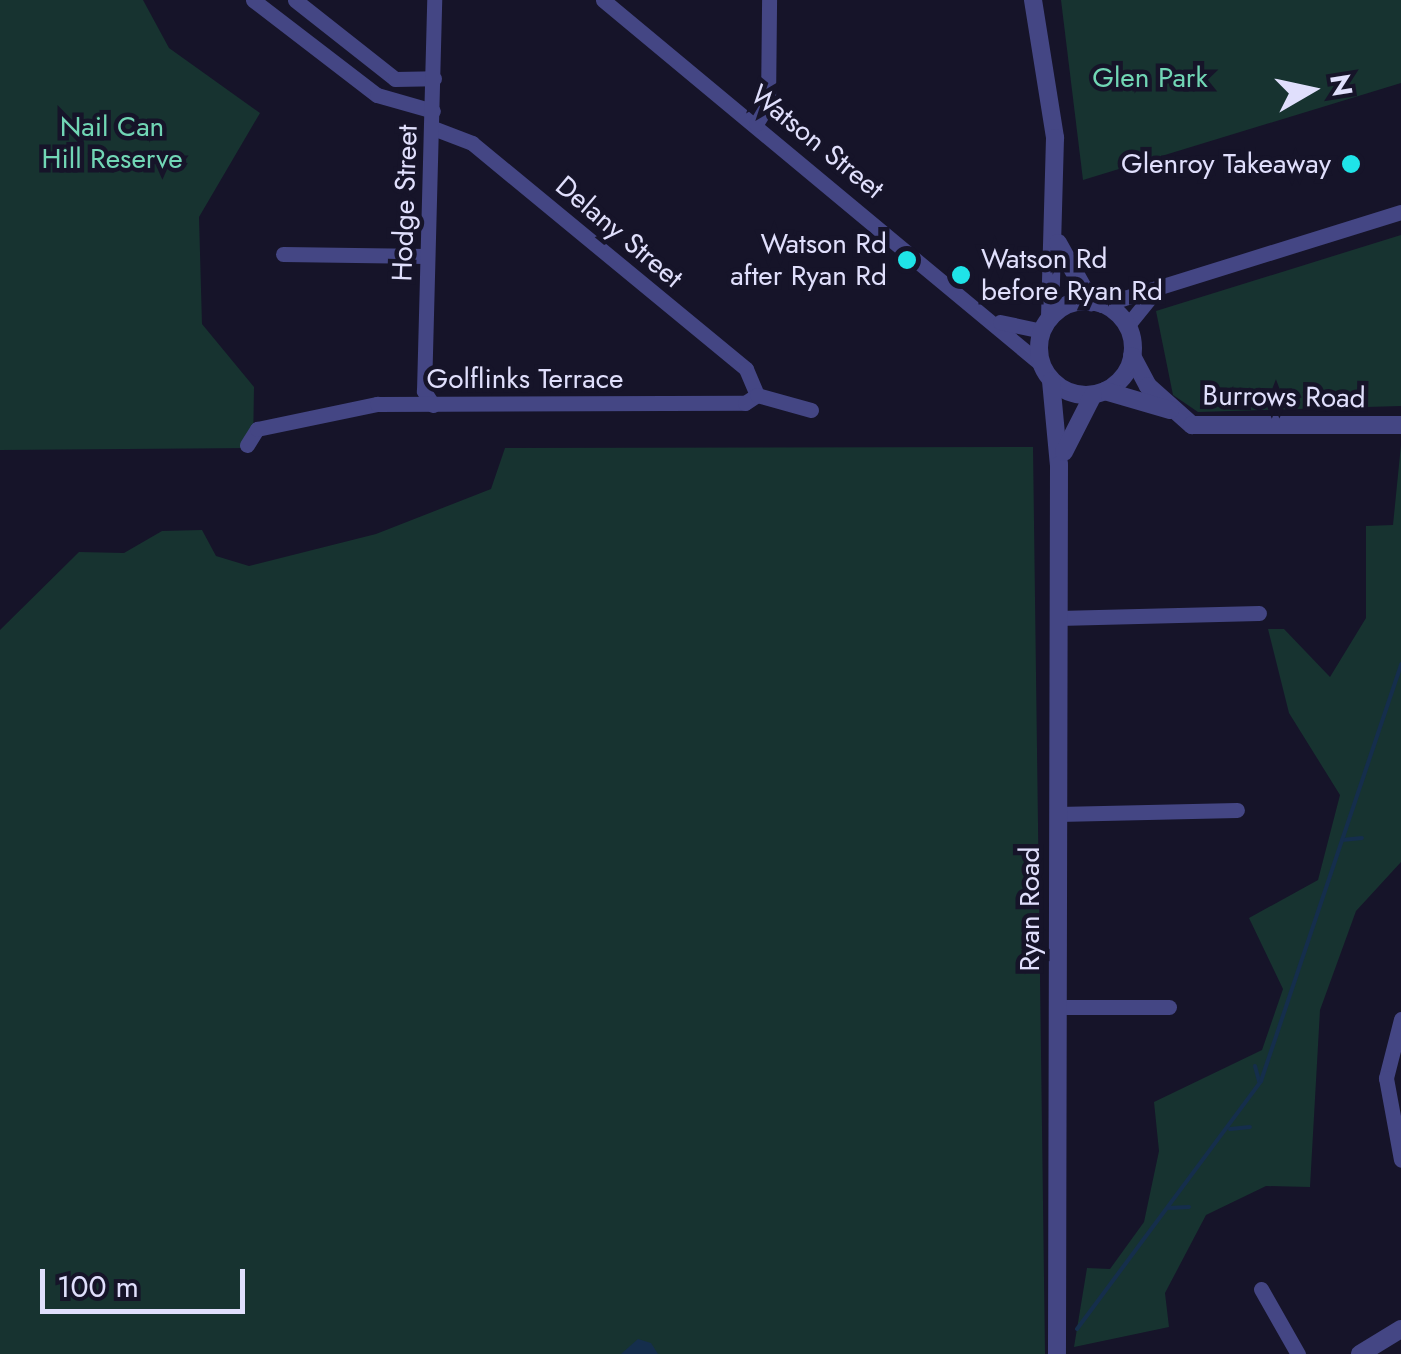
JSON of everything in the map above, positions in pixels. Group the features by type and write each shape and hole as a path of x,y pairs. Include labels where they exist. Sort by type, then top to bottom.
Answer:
{"street":[{"name":"Delany Street","path":"253,0 377,95 454,130 746,369 758,395"},
{"path":"295,0 395,78 434,78"},
{"name":"Hodge Street","path":"433,404 424,390 434,0"},
{"name":"Watson Street","path":"603,0 1000,322 1047,373"},
{"path":"756,124 768,104 769,0"},
{"path":"1033,0 1055,138 1055,233 1046,325 1047,373 1099,393 1132,356 1127,326 1096,303 1055,233"},
{"path":"1046,325 1096,303 1401,212"},
{"path":"283,254 427,256"},
{"path":"1127,326 1158,287"},
{"name":"Watson Street","path":"1000,322 1046,325"},
{"name":"Burrows Road","path":"1132,356 1171,410"},
{"name":"Ryan Road","path":"1047,373 1059,464 1057,1354"},
{"name":"Ryan Road","path":"1059,464 1099,393"},
{"name":"Burrows Road","path":"1099,393 1171,410 1208,427 1401,425"},
{"name":"Golflinks Terrace","path":"247,445 257,429 335,408 745,403 758,395 811,410"},
{"path":"1058,618 1259,613"},
{"path":"1058,814 1237,810"},
{"path":"1056,1007 1169,1007"},
{"path":"1401,1019 1386,1078 1401,1160"},
{"path":"1262,1290 1298,1354"},
{"path":"1360,1354 1401,1329"}],"green space":[{"name":"Nail Can Hill Reserve","path":"0,0 143,0 169,48 260,113 199,217 202,324 254,387 253,448 0,450"},
{"name":"Glen Park","path":"1061,0 1401,0 1401,83 1083,180"},
{"path":"1401,235 1401,406 1198,412 1173,395 1156,311"},
{"path":"1401,445 1401,862 1356,911 1320,1010 1310,1187 1266,1186 1206,1215 1165,1293 1169,1327 1074,1347 1087,1268 1110,1269 1144,1222 1159,1151 1154,1102 1262,1050 1283,989 1249,918 1318,880 1340,795 1289,713 1268,629 1284,629 1330,677 1366,618 1366,526 1393,525"},
{"path":"1033,447 1045,1354 0,1354 0,630 79,552 124,553 162,531 202,530 216,556 249,566 376,534 491,489 505,448"}],"water":[{"path":"638,1339 651,1343 658,1354 621,1354"}],"waterway":[{"path":"1077,1329 1261,1081 1401,664"},
{"path":"1342,840 1362,838"},
{"path":"1255,1066 1259,1081"},
{"path":"1230,1129 1250,1127"},
{"path":"1169,1208 1189,1207"}],"place":[{"name":"Glenroy Takeaway","path":"1351,164"},
{"name":"Watson Rd after Ryan Rd","path":"907,260"},
{"name":"Watson Rd before Ryan Rd","path":"961,275"}]}
